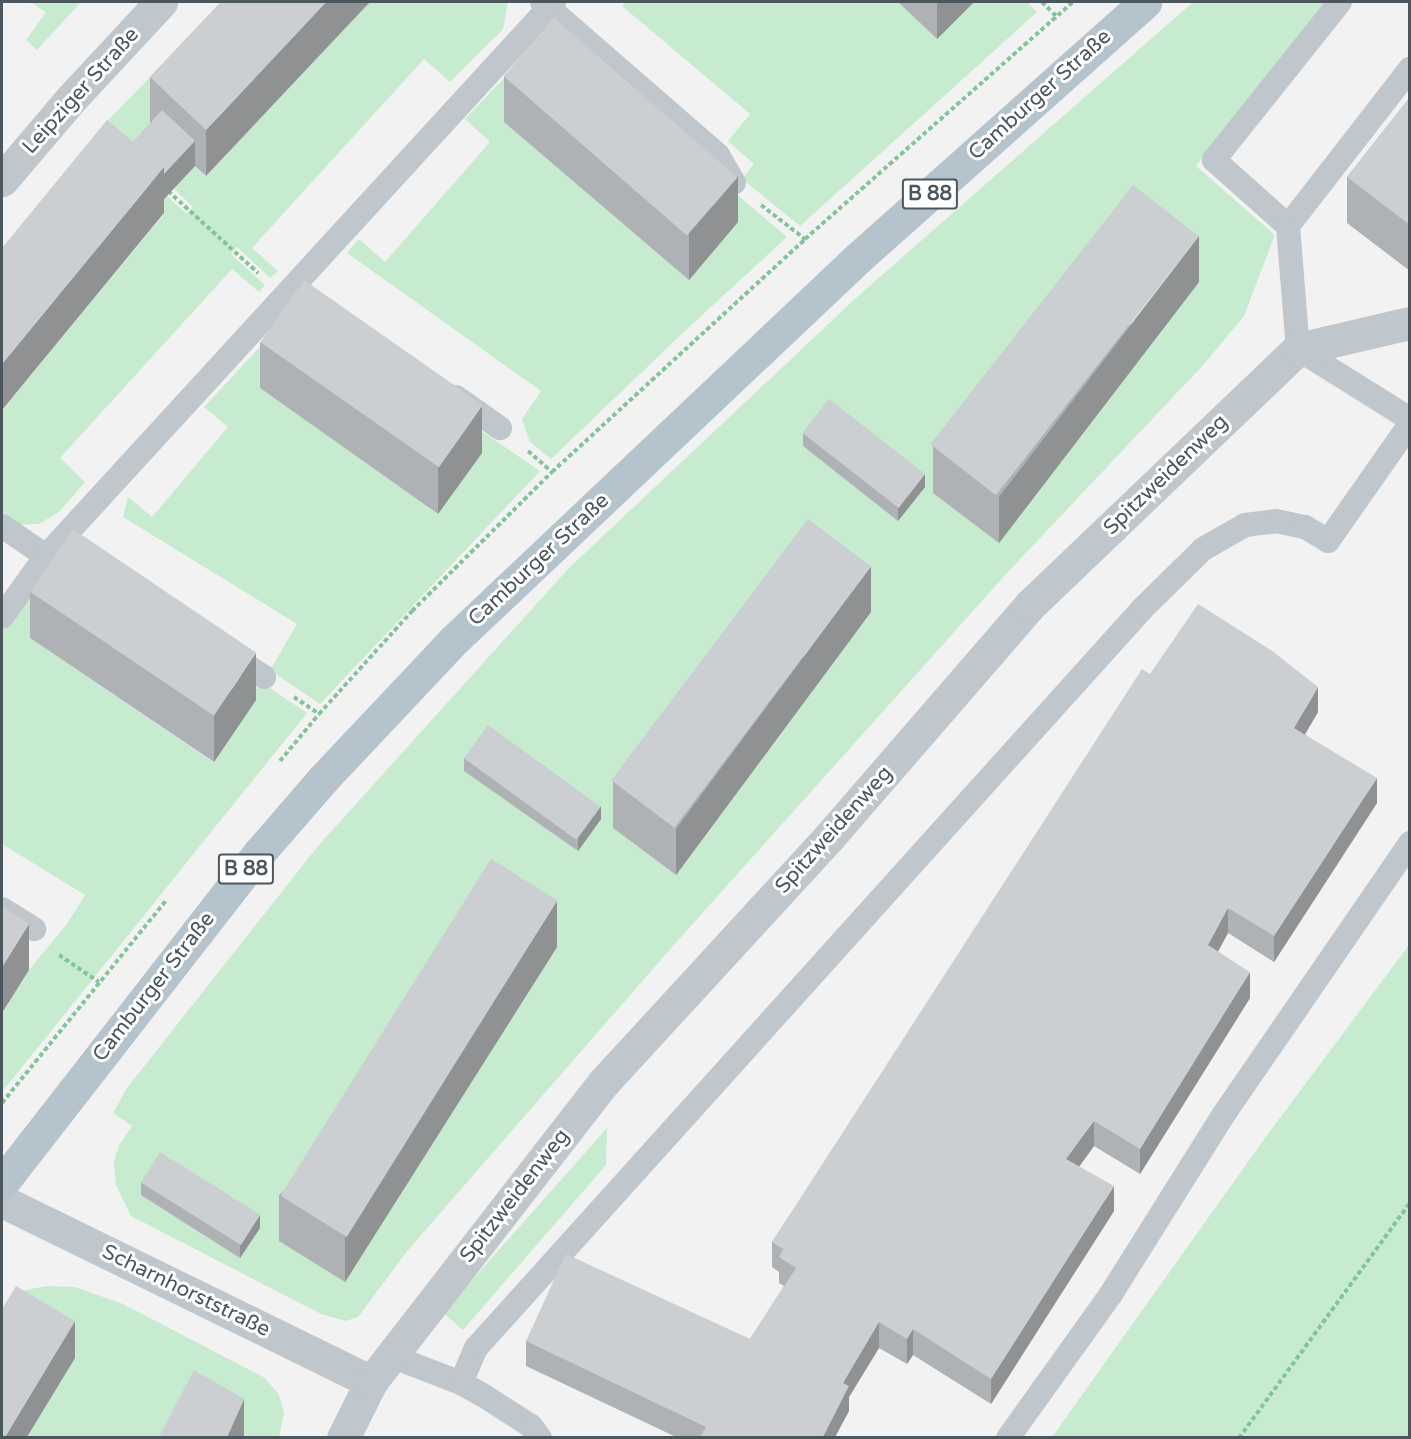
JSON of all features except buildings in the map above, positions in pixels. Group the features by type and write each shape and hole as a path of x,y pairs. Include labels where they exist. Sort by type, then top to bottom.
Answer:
{"main road":[{"name":"Camburger Straße","path":"2,1184 259,853 323,779 453,641 858,258 1145,2"}],"street":[{"name":"Leipziger Straße","path":"2,180 70,100 161,2"},
{"path":"1298,349 1410,323"},
{"name":"Spitzweidenweg","path":"343,1437 371,1382 603,1083 830,836 1030,605 1298,349"},
{"name":"Scharnhorststraße","path":"2,1201 371,1382"}],"lane":[{"path":"1288,226 1214,160 1340,2"},
{"path":"2,617 46,556 285,297 548,3 718,155 734,183"},
{"path":"1410,69 1288,226 1298,349 1410,419"},
{"path":"285,297 314,303"},
{"path":"438,385 500,428"},
{"path":"460,1383 476,1348 1142,609 1203,549 1245,525 1276,520 1305,527 1328,541 1410,424"},
{"path":"2,526 46,556 81,563"},
{"path":"211,642 264,676"},
{"path":"1008,1437 1111,1294 1224,1114 1410,843"},
{"path":"2,909 34,929"},
{"path":"391,1356 460,1383 531,1426 540,1437"}],"path":[{"path":"1042,2 1056,16"},
{"path":"734,183 805,239"},
{"path":"163,186 285,297"},
{"path":"34,929 43,944 99,982"},
{"path":"1239,1437 1410,1203"}],"green space":[{"path":"30,2 81,2 37,50 26,40 46,12"},
{"path":"224,2 141,158 103,125"},
{"path":"370,2 508,2 503,29 450,82 424,59 252,248 278,271 270,278 237,247 231,254 265,285 259,292 232,269 60,458 85,482 59,512 39,524 14,525 2,516 2,410 164,214 157,207 167,196 187,214 193,207 174,189 195,166 206,176"},
{"path":"625,2 898,2 937,39 974,2 1027,2 1037,12 800,226 742,179 754,164 728,141 750,114 622,6"},
{"path":"1193,2 1325,2 1196,166 1275,235 1244,316 1206,362 1007,573 672,947 408,1250 358,1317 346,1321 321,1314 131,1216 116,1185 114,1162 119,1145 132,1126 113,1113 127,1088 318,846 569,568 857,297","holes":["871,612 676,875 613,828"]},
{"path":"547,33 787,237 551,459 530,442 522,419 541,391 347,253 359,239 385,262 490,142 465,119"},
{"path":"298,306 540,471 320,704 270,670 297,624 123,517 128,497 152,517 228,427 204,407","holes":["261,388 482,452 438,514"]},
{"path":"39,581 30,638 213,762 255,700 251,697 261,682 307,713 2,1092 2,1013 29,970 67,924 85,895 2,844 2,632"},
{"path":"1409,945 1409,1437 1052,1437 1265,1138"},
{"path":"607,1128 606,1165 463,1330 443,1313"},
{"path":"47,1286 75,1287 123,1304 265,1378 279,1395 284,1413 279,1437 27,1437 2,1345 2,1308 9,1300 25,1290"}]}
